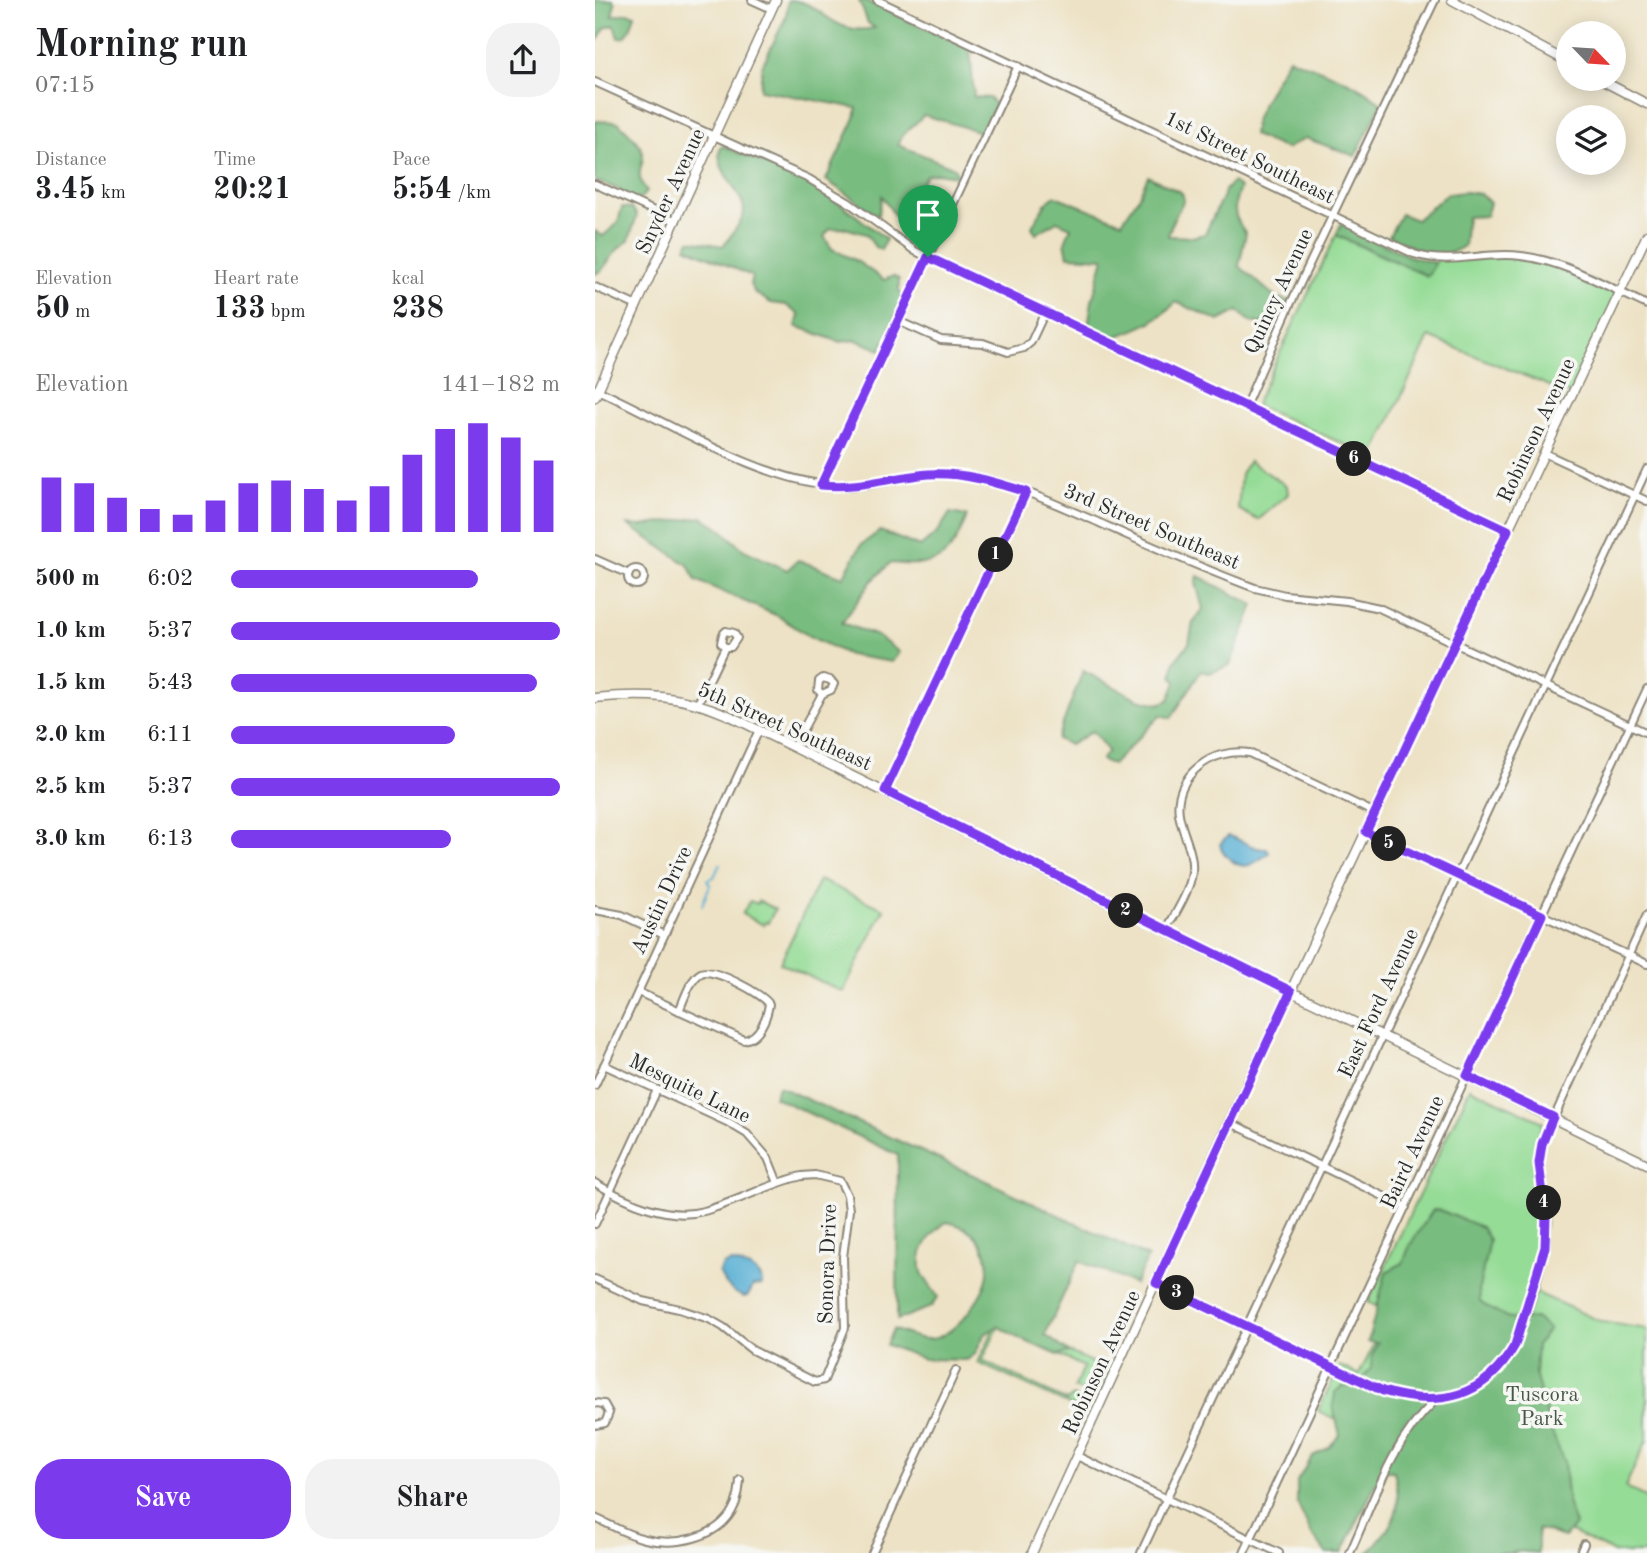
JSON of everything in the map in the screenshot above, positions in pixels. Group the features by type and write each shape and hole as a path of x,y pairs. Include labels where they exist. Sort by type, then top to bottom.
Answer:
{"main road":[{"name":"Snyder Avenue","path":"596,392 776,0"},
{"path":"1452,0 1556,56"},
{"path":"1622,91 1647,104"},
{"name":"Robinson Avenue","path":"1032,1553 1229,1122 1647,235"},
{"name":"5th Street Southeast","path":"595,698 656,695 698,703 759,730 1647,1164"}],"street":[{"path":"752,0 772,9"},
{"name":"1st Street Southeast","path":"877,0 1402,249 1445,260 1509,255 1531,257 1553,263 1647,305"},
{"name":"Quincy Avenue","path":"1244,407 1435,0"},
{"path":"821,485 1018,65"},
{"path":"595,82 821,185 899,241 928,257 1508,530"},
{"path":"595,184 675,221"},
{"path":"595,287 637,306"},
{"path":"898,321 941,340 982,343 1008,352 1024,348 1031,342 1045,312"},
{"name":"3rd Street Southeast","path":"596,392 793,480 821,485 860,485 922,475 950,474 990,481 1026,492 1255,588 1285,595 1369,605 1396,615 1647,733"},
{"path":"1544,453 1647,501"},
{"name":"East Ford Avenue","path":"1141,1553 1647,468"},
{"path":"885,791 1026,492"},
{"path":"595,559 629,574"},
{"path":"698,703 725,647"},
{"name":"Baird Avenue","path":"1244,1553 1647,689"},
{"path":"794,747 822,694"},
{"name":"Austin Drive","path":"595,1085 759,730"},
{"path":"1166,931 1192,874 1191,852 1178,813 1181,791 1192,772 1212,757 1237,751 1249,753 1375,813"},
{"path":"1366,832 1647,964"},
{"path":"595,910 622,915 664,934"},
{"path":"1156,1283 1383,1391 1414,1399 1436,1401 1462,1393 1490,1377 1515,1345 1545,1247 1546,1218 1539,1163 1542,1144 1647,915"},
{"path":"638,992 679,1011 744,1040 750,1040 756,1035 769,1004 766,998 750,989 709,971 701,973 694,980 679,1011"},
{"name":"Mesquite Lane","path":"604,1065 727,1122 747,1134 768,1158 778,1183"},
{"path":"595,1224 657,1090"},
{"path":"1229,1122 1406,1207"},
{"name":"Sonora Drive","path":"595,1279 643,1301 709,1319 752,1350 815,1382 824,1380 845,1328 843,1256 849,1210 847,1195 840,1181 808,1175 778,1183"},
{"path":"595,1183 645,1206 681,1214 704,1211 778,1183"},
{"path":"871,1553 956,1370"},
{"path":"1350,1553 1407,1432 1436,1401"},
{"path":"595,1403 604,1404 609,1413 605,1423 595,1424"},
{"path":"1077,1456 1279,1553"},
{"path":"595,1518 643,1539 685,1541 710,1531 728,1517 737,1502 740,1480"},
{"path":"1580,1553 1584,1544"}],"green space":[{"path":"595,0 613,0 615,3 612,16 628,13 635,15 625,37 618,38 614,25 605,28 595,44"},
{"path":"788,0 810,6 847,27 875,28 868,23 859,0 864,0 970,49 974,97 989,98 996,105 981,132 924,115 902,136 898,145 955,168 957,176 936,173 926,175 914,195 909,213 894,215 882,196 878,216 826,180 855,118 857,108 760,90 762,66 786,17"},
{"path":"1289,58 1350,83 1382,104 1355,156 1305,138 1286,149 1253,135 1258,114"},
{"path":"595,121 618,122 639,145 643,154 640,178 647,191 640,199 630,198 618,189 595,181"},
{"path":"724,146 808,182 886,239 881,250 875,247 866,234 845,228 830,229 824,236 832,249 857,261 884,280 893,276 899,279 899,291 903,297 881,350 856,340 840,342 796,326 799,315 786,305 771,303 755,293 750,284 752,276 686,247 690,240 723,246 742,219 742,202 719,158 720,148"},
{"path":"1148,176 1182,193 1184,200 1168,236 1192,237 1205,234 1226,189 1233,182 1240,188 1235,211 1246,233 1239,266 1273,295 1289,302 1265,324 1250,322 1238,311 1219,321 1176,302 1143,326 1104,340 1088,326 1104,258 1068,256 1065,242 1071,227 1057,221 1036,234 1032,227 1045,204 1055,196 1122,222 1138,198"},
{"path":"1447,194 1481,194 1490,203 1486,216 1467,217 1464,246 1446,253 1427,252 1389,236 1401,214 1416,220"},
{"path":"622,207 632,208 637,215 629,240 617,250 601,271 595,274 595,231 603,236 618,223"},
{"path":"1341,224 1409,256 1435,263 1428,276 1336,235"},
{"path":"1336,235 1427,276 1438,259 1490,256 1541,259 1620,293 1572,395 1429,337 1373,457 1255,405"},
{"path":"1249,461 1287,486 1288,494 1258,520 1238,509 1241,474"},
{"path":"950,513 967,516 948,552 931,562 890,563 871,582 842,623 877,636 899,652 892,662 849,655 809,636 778,616 696,580 688,565 628,525 641,526 703,517 744,550 787,570 798,560 843,577 861,545 880,531 920,547 937,533"},
{"path":"1198,576 1254,605 1230,665 1210,673 1201,671 1171,718 1161,715 1112,765 1101,760 1108,751 1092,731 1070,745 1057,739 1083,671 1138,699 1159,704 1169,700 1176,682 1172,675 1175,661 1189,643 1193,623 1203,609 1196,583"},
{"path":"819,880 884,909 843,992 780,963"},
{"path":"750,901 757,904 758,901 775,909 768,923 765,922 764,925 742,914"},
{"path":"778,1086 1148,1257 1135,1284 1079,1261 1045,1335 1069,1352 1058,1355 1018,1338 998,1326 984,1335 975,1354 967,1360 924,1359 886,1345 893,1329 931,1339 950,1331 959,1323 976,1302 986,1280 987,1261 982,1244 964,1227 946,1222 931,1237 921,1257 922,1272 938,1297 931,1307 897,1320 898,1155 774,1097"},
{"name":"Tuscora Park","path":"1470,1088 1543,1122 1535,1150 1534,1175 1545,1223 1530,1290 1602,1322 1647,1329 1647,1440 1625,1487 1647,1498 1647,1553 1615,1553 1318,1411 1340,1366 1359,1375 1390,1313 1368,1302"},
{"path":"1433,1210 1440,1210 1481,1227 1489,1240 1479,1289 1480,1302 1506,1317 1535,1318 1549,1329 1537,1345 1535,1374 1564,1462 1568,1505 1575,1524 1565,1537 1538,1529 1538,1553 1368,1553 1390,1525 1397,1507 1394,1471 1382,1471 1342,1553 1326,1553 1311,1533 1297,1503 1297,1481 1313,1456 1328,1448 1340,1435 1333,1407 1335,1392 1343,1386 1357,1386 1371,1368 1372,1356 1378,1343 1368,1342 1386,1272 1403,1263 1410,1245"},
{"path":"998,1320 1111,1372 1099,1398 1074,1388 1084,1367 999,1326 982,1361 1067,1401 1073,1396 1095,1408 1091,1415 978,1363"}],"water":[{"path":"1228,836 1257,848 1267,849 1269,853 1252,864 1240,865 1231,860 1221,848 1220,844"},
{"path":"731,1262 756,1272 762,1285 753,1286 748,1296 744,1297 732,1290 719,1272 723,1265"}],"waterway":[{"path":"709,879 714,877 720,864"},
{"path":"702,905 710,885 707,879"}],"route":[{"path":"928,257 1508,530 1366,832 1542,915 1467,1076 1553,1117 1539,1153 1538,1173 1547,1225 1545,1247 1520,1335 1509,1356 1490,1377 1462,1393 1436,1401 1402,1397 1383,1391 1156,1283 1291,991 885,791 1026,492 990,481 950,474 922,475 872,484 821,485 928,257"}]}
